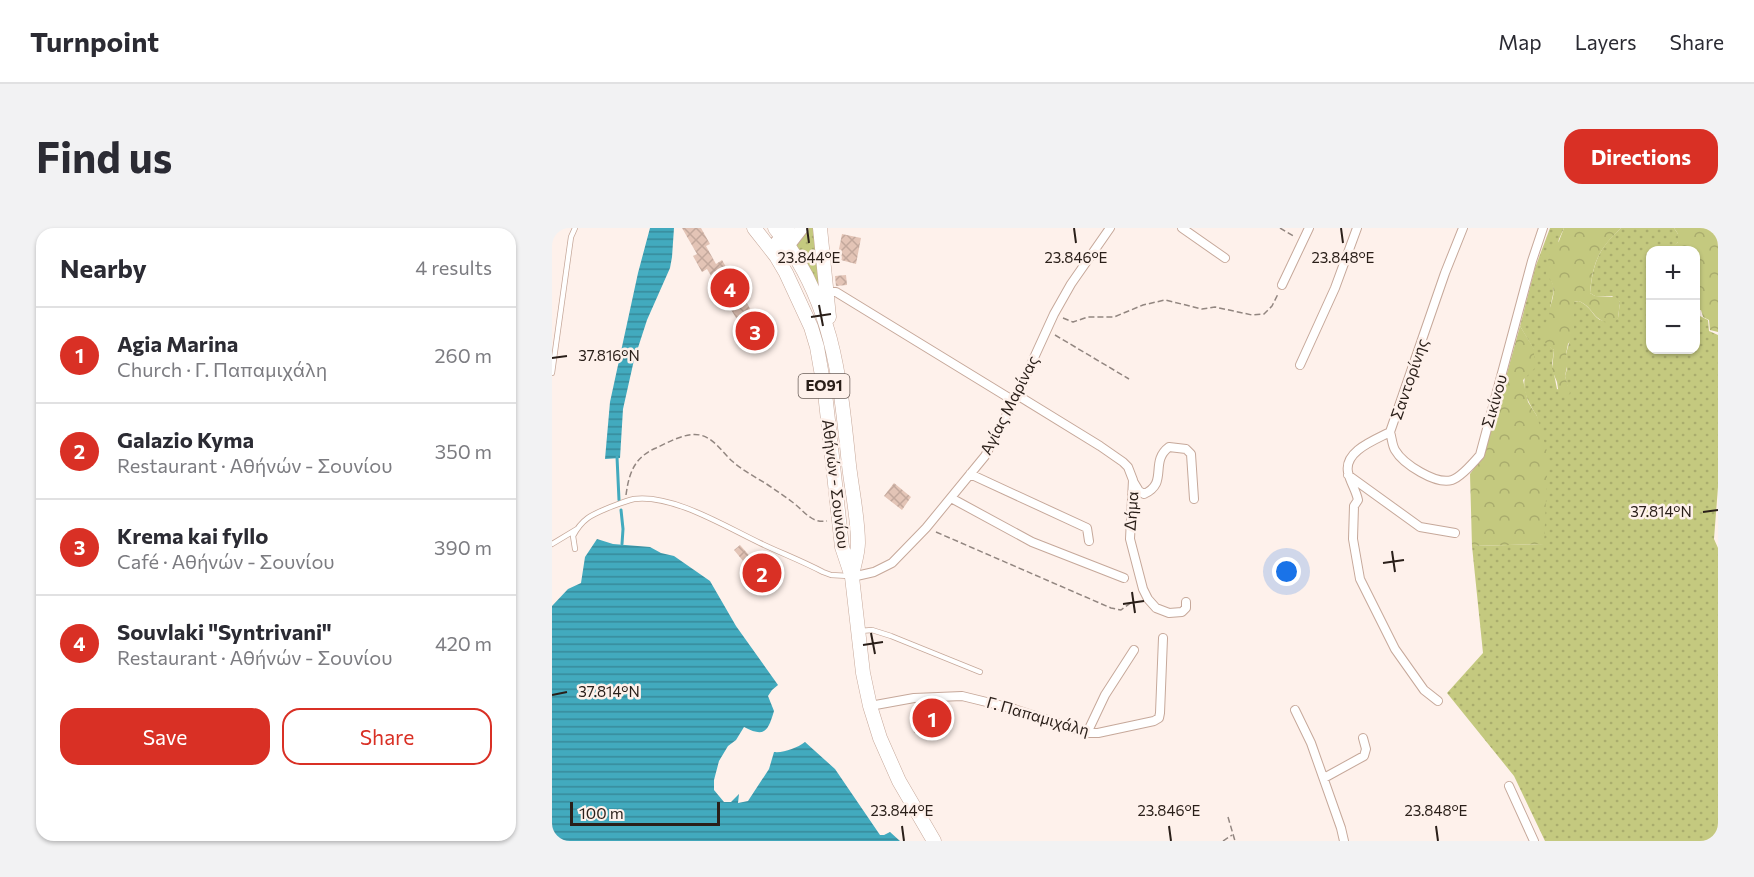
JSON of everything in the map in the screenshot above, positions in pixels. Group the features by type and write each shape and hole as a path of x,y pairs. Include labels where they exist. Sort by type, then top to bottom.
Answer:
{"main road":[{"name":"Αθήνών - Σουνίου","path":"754,228 775,254 798,297 817,347 825,393 842,547 852,577 863,673 870,706 880,738 899,781 934,841"},
{"path":"775,254 783,235 802,228"},
{"path":"820,228 832,343"},
{"name":"Αθήνών - Σουνίου","path":"783,235 813,290 827,322 832,343 841,391 858,545 852,577"}],"street":[{"name":"Αγίας Μαρίνας","path":"852,577 874,572 892,563 926,528 985,456 1016,398 1054,314 1071,284 1110,228"},
{"path":"1182,228 1225,258"},
{"path":"1281,285 1309,228"},
{"path":"1300,364 1335,288 1357,228"},
{"name":"Σαντορίνης","path":"1348,475 1348,463 1361,447 1390,432 1463,228"},
{"name":"Σικίνου","path":"1390,432 1394,449 1402,460 1428,476 1440,480 1452,480 1476,460 1480,454 1543,228"},
{"name":"Δήμα","path":"827,292 836,292 1016,398 1065,423 1123,462 1131,472 1133,480 1130,539 1143,589 1151,604 1169,613 1182,612 1186,608 1186,602"},
{"path":"1133,480 1139,491 1144,494 1151,491 1157,483 1162,453 1169,447 1186,449 1191,454 1194,499"},
{"path":"970,474 1087,528 1089,541"},
{"path":"1348,475 1420,527 1455,533"},
{"path":"1348,475 1358,500 1353,506 1353,539 1360,579 1395,649 1424,690 1437,700"},
{"path":"951,498 1032,542 1124,578"},
{"name":"Γ. Παπαμιχάλη","path":"870,706 903,699 962,696 1011,708 1087,733 1098,733 1159,718 1163,638"},
{"path":"1087,733 1105,695 1134,650"},
{"path":"1294,710 1311,743 1344,841"},
{"path":"1323,778 1364,756 1366,749 1363,738"},
{"path":"1509,786 1534,841"}],"lane":[{"path":"552,373 571,237 575,228"},
{"path":"576,549 573,536 580,524 589,517 625,501 636,499 665,501 716,520 823,572 852,577"},
{"path":"552,544 577,529"},
{"path":"858,632 872,630 891,636 980,672"}],"path":[{"path":"1280,228 1303,240"},
{"path":"1054,314 1073,322 1088,317 1114,317 1143,305 1166,300 1202,309 1215,307 1252,315 1263,314 1272,306 1281,285"},
{"path":"1047,329 1129,379"},
{"path":"625,501 630,472 648,451 672,440 702,435 730,460 786,497 809,517 823,522 839,520"},
{"path":"926,528 1111,608 1121,610 1132,602"},
{"path":"1228,817 1235,841"},
{"path":"1223,841 1233,835"}],"green space":[{"path":"806,228 816,228 820,297 794,245"},
{"path":"1550,228 1564,228 1559,239 1550,278 1554,291 1550,307 1550,347 1554,350 1552,364 1557,389 1569,393 1565,376 1566,354 1573,329 1574,302 1579,301 1596,317 1604,321 1618,318 1620,302 1612,296 1595,296 1590,293 1598,257 1621,228 1674,228 1678,234 1678,242 1674,246 1646,246 1646,354 1700,354 1700,316 1708,320 1709,331 1718,335 1718,487 1714,539 1718,548 1718,841 1545,841 1514,776 1447,693 1483,653 1472,546 1544,544 1537,416 1527,398 1524,383 1534,350 1520,326 1535,268"},
{"path":"1564,228 1621,228 1598,257 1590,293 1595,296 1616,297 1620,302 1618,318 1613,323 1606,322 1597,317 1584,304 1579,301 1574,302 1574,336 1568,344 1565,376 1570,393 1563,397 1559,395 1552,370 1554,350 1549,347 1543,336 1554,292 1553,285 1546,274 1549,255 1559,241"},
{"path":"1674,228 1718,228 1718,332 1710,330 1709,320 1703,317 1700,310 1700,246 1673,246 1678,242 1678,234"},
{"path":"1520,326 1534,349 1534,369 1523,380 1528,402 1537,416 1548,455 1544,544 1472,546 1470,474 1482,457 1491,431"}],"water":[{"path":"650,228 674,228 670,268 647,320 634,360 623,409 620,458 605,459 610,402"},
{"path":"597,539 613,544 650,547 674,556 710,581 736,626 778,685 768,696 774,711 765,731 757,732 744,727 719,761 714,790 724,802 731,802 739,794 738,803 748,801 769,769 774,752 790,750 805,742 835,769 880,835 890,832 900,841 552,841 552,606 568,589 581,583 585,557"}],"building":[{"path":"682,228 701,228 710,244 706,246 716,264 722,260 752,312 757,310 771,334 752,345 707,269 702,272 693,256 697,254"},
{"path":"842,234 861,238 856,264 837,259"},
{"path":"846,275 847,285 836,286 835,276"},
{"path":"894,483 911,497 902,510 884,496"},
{"path":"740,545 754,561 748,567 734,550"},
{"path":"759,561 771,580 764,584 752,565"},
{"path":"949,704 951,731 914,733 913,705"}],"waterway":[{"path":"617,457 619,500"},
{"path":"621,510 622,544"}],"place":[{"name":"Souvlaki \"Syntrivani\"","path":"730,288"},
{"name":"Krema kai fyllo","path":"755,331"},
{"name":"Galazio Kyma","path":"762,573"},
{"name":"Agia Marina","path":"932,718"}]}
